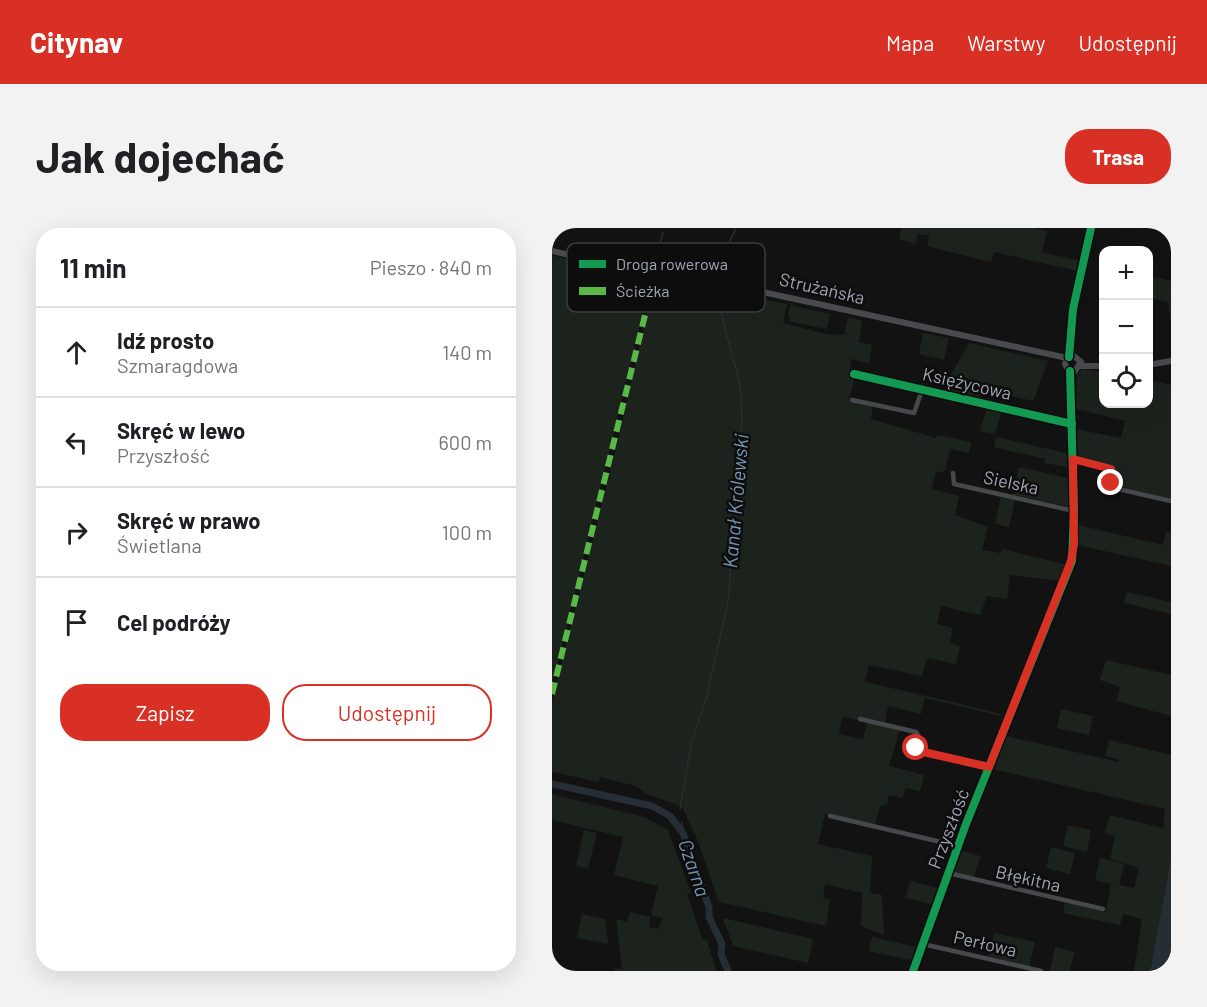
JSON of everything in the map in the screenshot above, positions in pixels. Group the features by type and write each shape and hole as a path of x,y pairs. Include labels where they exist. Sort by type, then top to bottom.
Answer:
{"main road":[{"name":"Strużańska","path":"552,251 567,255"},
{"name":"Strużańska","path":"765,292 1069,359"},
{"path":"1069,359 1077,368"},
{"path":"1069,359 1077,368"},
{"path":"1153,364 1171,361"},
{"path":"1077,368 1099,366"}],"street":[{"path":"1069,359 1073,309 1090,228"},
{"name":"Przyszłość","path":"913,971 958,846 1068,573 1073,552 1074,511 1072,386 1077,368"},
{"name":"Księżycowa","path":"854,374 1072,424"},
{"name":"Księżycowa","path":"852,399 914,413 922,390"},
{"path":"1073,459 1111,469 1111,483 1118,489 1171,501"},
{"name":"Sielska","path":"953,473 954,484 1074,511"},
{"path":"860,719 916,732 918,735 916,749 919,751 989,767"},
{"path":"830,816 958,846"},
{"name":"Błękitna","path":"948,873 1103,909"},
{"name":"Perłowa","path":"923,944 1041,971"}],"shaded area":[{"path":"901,228 1033,228 1047,231 1042,252 1080,261 1078,271 994,252 991,262 927,246 929,236 918,234 915,244 899,239"},
{"path":"552,255 567,259 567,312 643,312 552,687"},
{"path":"1153,277 1171,281 1171,326 1168,302 1153,299"},
{"path":"765,299 787,304 783,323 826,334 844,335 848,317 862,321 859,342 872,345 869,363 851,359 850,375 855,377 849,400 873,406 871,419 936,438 937,435 971,442 969,453 950,449 944,473 936,471 932,489 959,496 955,515 988,527 982,550 1001,553 1002,549 1068,565 1063,581 1010,575 1007,599 987,596 980,615 941,606 937,624 953,628 950,643 960,646 956,664 927,658 922,676 869,665 865,682 991,711 1005,717 925,698 921,714 888,706 885,723 860,717 857,720 842,717 839,734 863,739 867,723 900,730 889,766 924,775 920,791 906,788 902,798 889,795 887,805 880,806 875,825 825,814 818,844 872,856 870,893 882,895 884,935 861,926 862,893 825,884 823,898 830,900 826,926 719,902 697,839 682,807 645,793 636,786 600,777 599,782 552,772 552,701 618,441 647,312 765,312"},
{"path":"790,305 830,314 827,329 791,322 788,316"},
{"path":"923,333 949,338 944,360 919,354"},
{"path":"969,343 1048,361 1033,401 981,389 978,400 950,394 953,382 948,380"},
{"path":"1083,369 1099,371 1099,408 1153,408 1153,381 1171,385 1171,499 1118,487 1113,483 1113,468 1076,458 1075,429 1121,438 1125,421 1076,409 1077,374"},
{"path":"987,407 1002,410 995,434 980,431"},
{"path":"996,437 1070,454 1071,468 1045,463 1045,459 994,447"},
{"path":"1019,467 1071,479 1071,507 1013,495"},
{"path":"1001,497 1015,500 1009,527 995,524"},
{"path":"1078,525 1163,545 1166,532 1171,533 1171,566 1078,545"},
{"path":"1127,592 1171,602 1171,614 1124,603"},
{"path":"1106,660 1171,675 1171,716 1117,701 1120,687 1100,680"},
{"path":"1061,709 1093,716 1089,735 1057,728"},
{"path":"1006,736 1118,762 1118,759 1105,756 1109,740 1171,755 1171,858 1150,971 1134,971 1142,919 1123,914 1120,925 1063,913 1065,903 1106,912 1111,884 1095,880 1100,858 1124,864 1119,885 1134,888 1139,868 1110,859 1115,836 1105,833 1110,815 1163,828 1165,809 993,769"},
{"path":"552,794 644,817 668,830 691,893 687,893 702,939 707,940 716,971 615,971 615,968 622,969 616,919 627,922 630,912 650,917 649,927 658,929 663,918 651,915 658,886 614,875 623,837 552,820"},
{"path":"1068,825 1091,830 1087,852 1063,846"},
{"path":"584,830 597,833 588,869 576,866"},
{"path":"1051,847 1075,853 1070,874 1046,868"},
{"path":"961,851 981,856 973,878 954,873"},
{"path":"1171,858 1171,971 1150,971"},
{"path":"910,881 938,888 932,904 905,898"},
{"path":"582,914 605,919 608,944 577,938"},
{"path":"723,918 813,939 808,963 733,946"},
{"path":"994,933 1035,942 1029,967 988,958"},
{"path":"872,937 917,947 914,961 869,951"},
{"path":"1055,947 1075,952 1069,971 1050,971"}],"waterway":[{"path":"729,243 736,228"},
{"name":"Kanał Królewski","path":"660,243 663,232"},
{"name":"Kanał Królewski","path":"680,809 691,745 706,699 728,602 742,419 740,384 721,312"},
{"name":"Kanał Królewski","path":"552,784 652,806 670,816 683,833 709,907 709,917 722,944 721,954 728,971"},
{"name":"Kanał Królewski","path":"682,822 683,833"}],"marked path":[{"path":"552,694 646,312"}],"cycle path":[{"path":"1069,357 1073,309 1091,228"},
{"path":"913,971 966,824 1072,561 1074,511 1070,371"},
{"path":"854,374 1072,424"}],"route":[{"path":"916,748 919,751 989,767 1068,573 1074,544 1073,459 1111,469 1111,483"}],"water label":[{"name":"Czarna","path":"694,868"}]}
